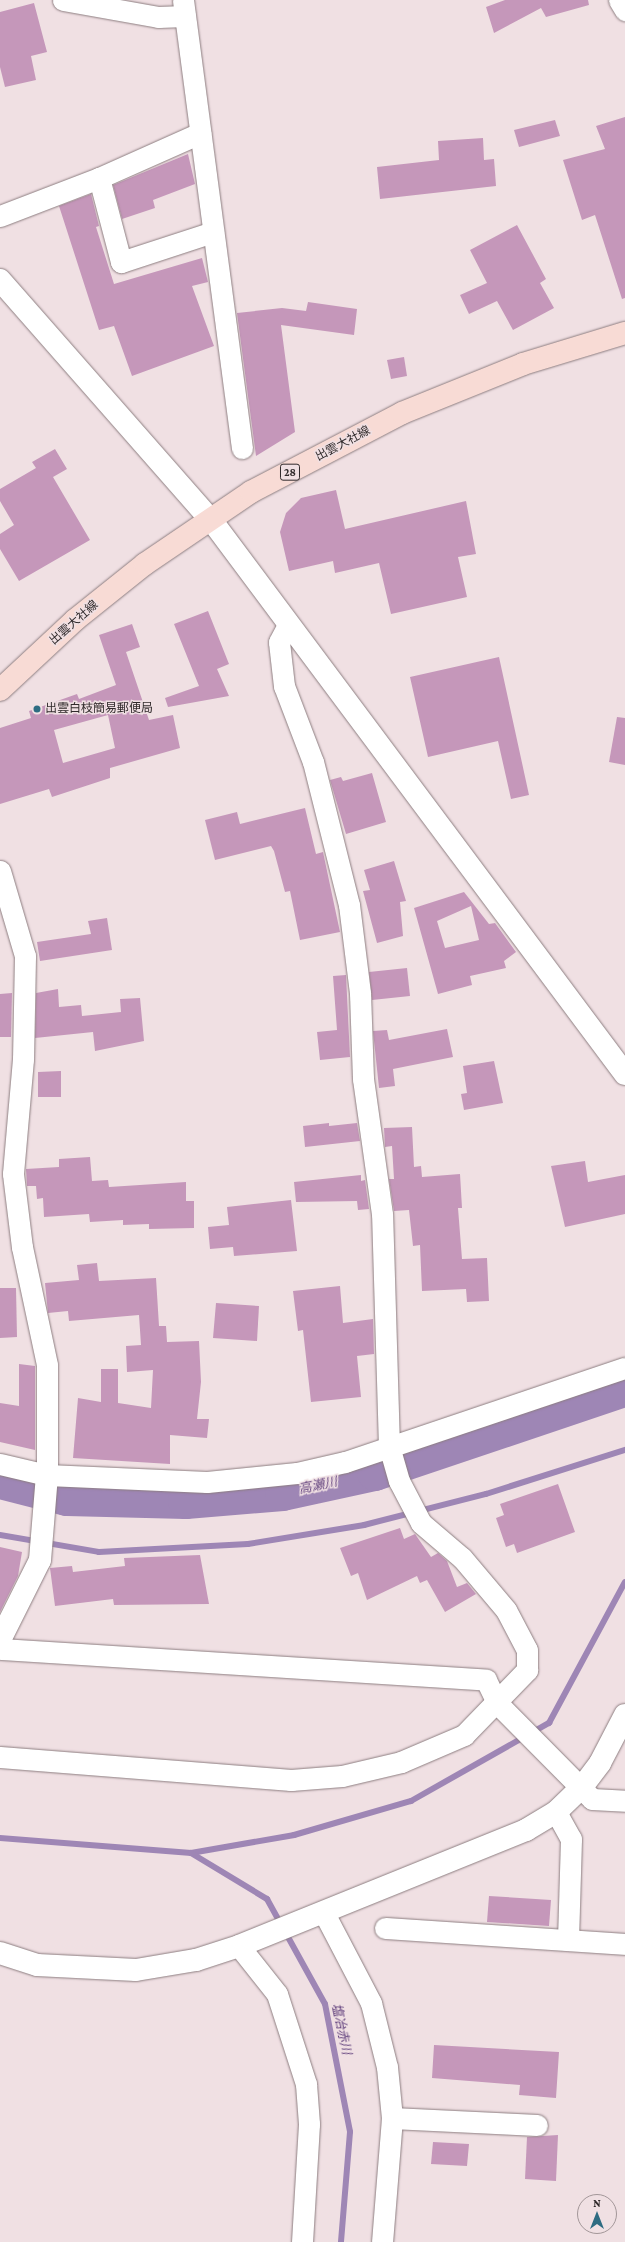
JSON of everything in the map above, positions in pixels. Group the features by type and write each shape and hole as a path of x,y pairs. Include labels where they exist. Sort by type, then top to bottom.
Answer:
{"main road":[{"name":"出雲大社線","path":"0,690 75,620 145,564 212,521 251,492 402,412 523,364 625,333"}],"street":[{"path":"63,0 158,17 184,8 242,448"},
{"path":"619,0 625,10"},
{"path":"0,216 99,178 200,133"},
{"path":"99,178 121,262 213,232"},
{"path":"0,280 212,521 288,625 625,1074"},
{"path":"0,1757 291,1780 342,1776 401,1762 464,1735 497,1703 527,1670 527,1650 506,1610 462,1558 421,1523 399,1481 389,1446 382,1214 363,1079 360,993 350,905 313,762 284,686 279,642 288,625"},
{"path":"0,871 25,956 23,1059 13,1174 22,1247 47,1365 47,1475 40,1560 0,1640"},
{"path":"0,1464 47,1475 207,1482 297,1473 389,1446 625,1368"},
{"path":"0,1649 486,1680 497,1703 582,1787 592,1799 625,1801"},
{"path":"0,1953 37,1965 136,1970 196,1960 239,1946 302,1922 526,1830 556,1812 582,1787 600,1763 625,1715"},
{"path":"556,1812 571,1839 568,1940"},
{"path":"324,1913 371,2003 387,2067 392,2118 382,2242"},
{"path":"385,1928 625,1944"},
{"path":"239,1946 277,1994 306,2084 309,2124 302,2242"},
{"path":"392,2118 537,2126"}],"building":[{"path":"505,0 588,0 589,5 546,17 541,8 494,33 486,7"},
{"path":"34,3 47,52 31,56 36,80 5,87 0,67 0,12"},
{"path":"625,117 625,298 622,299 595,215 582,220 563,160 605,149 596,126"},
{"path":"555,120 560,136 519,147 514,130"},
{"path":"483,138 484,160 494,159 496,186 380,199 377,167 439,160 438,141"},
{"path":"188,154 195,184 153,200 155,208 122,219 113,185"},
{"path":"91,194 99,226 96,227 114,284 202,258 208,282 192,286 214,346 132,376 114,326 99,330 59,206"},
{"path":"517,225 546,279 540,283 554,308 513,330 497,301 469,314 460,295 487,283 470,250"},
{"path":"308,302 357,309 354,335 281,325 295,432 256,456 237,313 282,308 306,311"},
{"path":"404,357 407,376 391,379 387,360"},
{"path":"55,449 67,469 53,477 90,540 19,581 0,549 0,534 14,525 0,501 0,489 36,468 32,462"},
{"path":"336,490 345,529 466,501 476,554 458,557 467,597 391,614 379,563 335,573 333,561 289,571 280,532 286,513 301,498"},
{"path":"208,611 229,664 217,669 229,696 168,707 165,698 199,686 174,624"},
{"path":"132,624 140,647 126,652 149,720 173,715 180,748 110,768 110,778 52,797 49,789 0,804 0,728 31,718 29,711 77,694 79,699 116,685 99,635","holes":["108,715 115,748 63,763 54,730"]},
{"path":"499,657 529,795 511,799 498,741 428,757 410,677"},
{"path":"617,717 625,718 625,765 609,762"},
{"path":"372,773 386,822 346,834 330,780 341,777 343,781"},
{"path":"305,808 316,854 323,852 340,932 300,940 290,891 285,892 274,851 271,846 215,860 205,820 237,812 240,824"},
{"path":"394,861 406,901 400,902 403,936 377,943 363,891 370,890 364,870"},
{"path":"464,892 489,924 495,923 516,952 504,961 506,968 470,976 472,985 438,994 414,908","holes":["471,906 479,940 445,948 437,921"]},
{"path":"107,918 112,950 40,961 37,942 91,934 88,921"},
{"path":"407,968 410,996 372,1000 369,972"},
{"path":"346,975 350,1057 320,1060 317,1032 337,1030 333,976"},
{"path":"58,989 59,1007 81,1005 82,1016 121,1012 120,999 140,998 144,1041 95,1051 93,1032 35,1038 36,993"},
{"path":"12,993 11,1037 0,1037 0,994"},
{"path":"447,1029 453,1057 393,1069 395,1086 379,1088 373,1031 387,1030 389,1040"},
{"path":"494,1061 503,1103 464,1110 461,1094 467,1093 463,1066"},
{"path":"61,1071 61,1097 38,1097 38,1072"},
{"path":"329,1123 329,1126 357,1123 360,1141 305,1147 303,1126"},
{"path":"412,1127 414,1167 421,1166 422,1177 460,1174 462,1208 458,1208 462,1259 487,1258 489,1301 467,1302 466,1289 422,1291 420,1245 413,1246 409,1210 394,1211 389,1179 394,1179 392,1146 385,1147 384,1128"},
{"path":"90,1157 92,1181 108,1180 109,1187 186,1182 186,1201 194,1201 194,1228 149,1229 149,1224 123,1225 123,1220 90,1222 89,1214 44,1217 43,1198 37,1199 36,1186 27,1186 26,1169 59,1167 59,1159"},
{"path":"585,1161 588,1182 625,1175 625,1214 565,1227 551,1166"},
{"path":"361,1175 361,1181 365,1180 369,1209 358,1210 357,1201 296,1202 294,1182"},
{"path":"291,1200 297,1251 234,1256 233,1247 210,1249 208,1227 229,1225 227,1207"},
{"path":"97,1263 99,1281 156,1278 159,1326 166,1326 167,1342 199,1341 201,1382 197,1419 209,1419 207,1438 170,1435 170,1464 73,1458 78,1398 101,1402 101,1369 118,1369 118,1403 151,1408 153,1370 127,1372 126,1346 141,1345 139,1315 69,1321 68,1311 48,1313 45,1283 79,1280 77,1265"},
{"path":"340,1286 343,1323 373,1319 374,1354 357,1356 361,1397 311,1402 303,1330 298,1331 293,1291"},
{"path":"0,1288 16,1288 17,1337 0,1338"},
{"path":"216,1303 259,1306 257,1341 213,1338"},
{"path":"19,1364 35,1366 35,1450 0,1442 0,1403 19,1406"},
{"path":"558,1484 575,1532 517,1553 514,1544 506,1547 496,1518 504,1515 500,1504"},
{"path":"400,1528 404,1539 415,1534 431,1557 438,1553 447,1561 457,1587 467,1583 476,1594 445,1612 427,1580 420,1583 417,1576 367,1600 358,1573 351,1576 340,1548"},
{"path":"0,1547 22,1552 18,1576 0,1612"},
{"path":"200,1555 209,1604 114,1605 113,1599 55,1606 50,1568 72,1566 73,1572 125,1566 124,1558"},
{"path":"489,1896 551,1900 549,1926 487,1922"},
{"path":"434,2045 559,2052 556,2098 519,2095 520,2085 432,2078"},
{"path":"558,2135 556,2181 525,2179 527,2137"},
{"path":"433,2142 469,2144 467,2166 431,2164"}],"waterway":[{"name":"高瀬川","path":"0,1481 67,1498 186,1501 283,1493 375,1473 625,1389"},
{"path":"0,1535 99,1552 248,1544 364,1525 486,1494 625,1450"},
{"path":"0,1838 191,1853 294,1835 411,1801 549,1723 625,1582"},
{"name":"塩冶赤川","path":"191,1853 267,1899 325,2004 350,2132 341,2242"}],"place":[{"name":"出雲白枝簡易郵便局","path":"37,709"}]}
